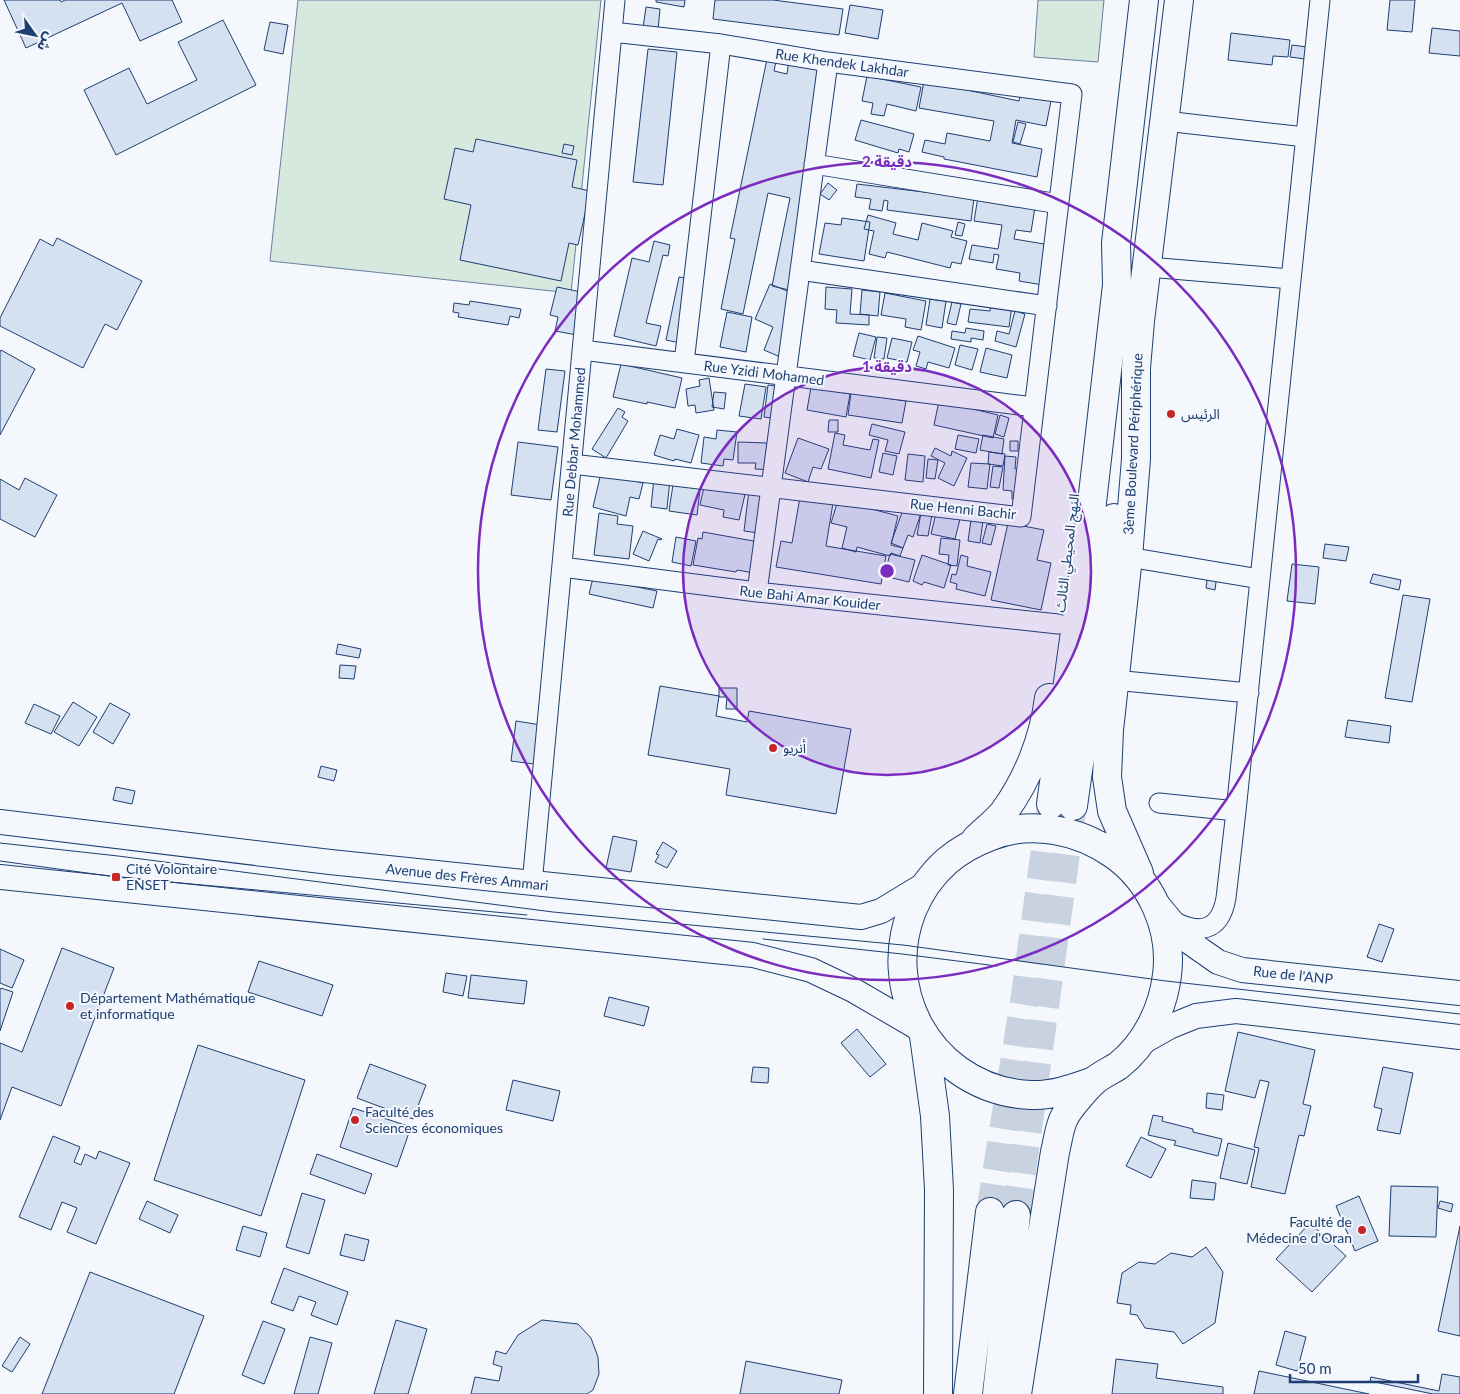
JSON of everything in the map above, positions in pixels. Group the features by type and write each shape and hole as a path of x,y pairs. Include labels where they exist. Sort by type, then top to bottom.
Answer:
{"highway":[{"name":"3ème Boulevard Périphérique","path":"1144,0 1116,243 1117,284 1089,527 1062,805 1136,368 1140,321 1180,0"},
{"name":"النهج المحيطي الثالث","path":"971,844 1003,813 1025,778 1046,723 1103,273 1116,243"},
{"name":"3ème Boulevard Périphérique","path":"1094,1081 1119,1065 1140,1044 1154,1022 1163,998 1168,973 1167,947 1162,922 1112,812 1107,777 1109,730 1128,557 1136,459 1136,368"},
{"path":"1094,1081 1064,1092 1032,1095 1000,1091 971,1079 951,1065 922,1033 909,1006 903,981 902,954 905,930 914,905 927,883 947,861 971,844 1012,830 1041,828 1071,833 1099,844 1123,861 1148,891"},
{"path":"922,1033 935,1116 938,1190 938,1394"},
{"path":"1017,1394 1055,1152 1064,1117 1094,1081"},
{"path":"968,1394 1003,1214 997,1394"}],"main road":[{"name":"Avenue des Frères Ammari","path":"0,822 320,861 861,917 881,911 927,883"},
{"path":"0,877 753,955 810,970 853,990 922,1033"},
{"name":"Rue de l'ANP","path":"1148,891 1188,941 1218,962 1242,970 1460,993"},
{"path":"1140,1044 1169,1027 1196,1016 1236,1011 1460,1037"}],"street":[{"name":"Rue Debbar Mohammed","path":"532,884 615,0"},
{"path":"1170,920 1192,930 1207,929 1217,922 1224,910 1249,693 1320,0"},
{"name":"Rue Khendek Lakhdar","path":"612,32 721,44 828,62 1072,94"},
{"path":"684,363 721,44"},
{"path":"757,592 828,62"},
{"name":"Rue Henni Bachir","path":"572,464 1021,518 1072,94"},
{"path":"1165,121 1305,137"},
{"path":"814,164 1059,204"},
{"path":"1148,267 1291,279"},
{"path":"800,270 1047,306"},
{"name":"Rue Yzidi Mohamed","path":"582,350 1034,407"},
{"path":"1128,557 1260,579"},
{"name":"Rue Bahi Amar Kouider","path":"562,567 757,592 1058,624"},
{"path":"1114,680 1249,693"},
{"path":"1159,803 1236,811"}],"shaded area":[{"path":"298,0 601,0 571,293 270,261"},
{"path":"1038,0 1104,0 1098,62 1034,57"}],"building":[{"path":"4,0 60,0 61,2 65,0 172,0 182,22 140,41 122,3 26,48"},
{"path":"656,0 685,0 684,7 656,2"},
{"path":"715,0 773,0 843,9 839,35 713,19"},
{"path":"1390,0 1415,0 1412,32 1387,30"},
{"path":"850,5 883,10 878,39 845,33"},
{"path":"646,7 660,9 658,30 643,28"},
{"path":"223,20 256,85 116,155 84,90 129,68 147,104 197,80 178,42"},
{"path":"270,22 288,25 283,54 264,50"},
{"path":"1432,28 1460,31 1460,56 1429,53"},
{"path":"1231,33 1290,40 1288,57 1273,56 1272,65 1228,60"},
{"path":"1292,45 1307,47 1305,59 1290,57"},
{"path":"648,49 677,52 663,185 633,182"},
{"path":"767,59 776,61 774,71 787,74 789,60 835,69 789,290 772,286 790,198 768,193 743,314 721,309 735,239 730,238"},
{"path":"867,76 921,87 916,111 887,104 884,116 871,114 873,103 862,101"},
{"path":"924,81 1019,101 1021,90 1052,96 1046,126 1016,120 1012,143 1042,149 1037,177 944,159 944,157 922,152 925,140 945,144 947,133 990,141 994,121 919,108"},
{"path":"861,120 914,134 909,152 899,149 898,153 855,140"},
{"path":"1018,122 1026,124 1020,144 1013,142"},
{"path":"476,139 577,160 572,187 590,191 578,245 569,243 561,281 460,260 471,205 444,199 455,148 473,152"},
{"path":"564,144 574,146 572,155 562,153"},
{"path":"828,183 837,190 829,200 820,194"},
{"path":"857,184 974,198 971,221 887,210 888,201 884,200 882,211 869,209 871,199 855,197"},
{"path":"978,197 1035,207 1031,232 1016,230 1014,239 1062,247 1055,287 1019,281 1020,273 996,269 999,255 994,254 993,263 969,259 972,245 998,249 1002,225 974,221"},
{"path":"868,215 896,223 893,234 918,240 922,223 953,231 951,237 967,241 961,264 952,262 950,268 887,252 885,258 869,254 874,231 864,229"},
{"path":"842,218 870,222 864,261 819,254 825,223 841,225"},
{"path":"958,222 965,224 962,236 955,235"},
{"path":"57,238 142,281 117,330 105,324 83,368 0,326 0,318 40,239 53,246"},
{"path":"654,241 670,245 668,256 663,255 646,323 661,326 656,346 614,336 632,258 649,262"},
{"path":"679,277 703,281 690,345 666,340"},
{"path":"770,284 802,297 785,359 764,350 773,327 755,319"},
{"path":"557,287 586,293 577,335 555,331 558,317 550,315"},
{"path":"826,287 852,289 850,314 869,315 869,325 836,323 837,310 825,309"},
{"path":"862,290 880,292 878,316 860,314"},
{"path":"885,293 926,301 921,330 905,327 906,319 881,315"},
{"path":"930,299 946,301 942,328 926,325"},
{"path":"470,301 521,309 519,318 510,316 508,325 458,317 459,313 453,312 454,303 469,305"},
{"path":"952,302 961,304 956,325 947,323"},
{"path":"991,303 1012,306 1009,327 968,322 970,309 990,311"},
{"path":"1015,311 1025,314 1016,347 995,341 997,331 1009,334"},
{"path":"727,312 752,317 746,352 720,347"},
{"path":"966,328 984,331 983,340 971,338 971,342 951,339 952,331 965,333"},
{"path":"859,333 876,337 870,360 853,356"},
{"path":"918,336 955,348 949,368 928,362 926,369 916,366 920,352 913,350"},
{"path":"877,337 887,338 884,359 874,358"},
{"path":"892,338 912,342 907,362 887,358"},
{"path":"960,345 978,349 972,370 955,365"},
{"path":"986,348 1012,355 1007,378 980,372"},
{"path":"1,350 35,369 0,435 0,352"},
{"path":"621,364 682,378 675,408 613,397"},
{"path":"546,369 565,371 557,432 538,430"},
{"path":"709,378 714,410 696,413 695,405 688,406 686,389 700,386 699,380"},
{"path":"745,384 766,387 761,419 739,416"},
{"path":"768,385 783,387 779,419 764,417"},
{"path":"811,387 850,394 846,417 807,410"},
{"path":"714,392 726,393 724,409 712,407"},
{"path":"851,393 906,401 902,423 848,415"},
{"path":"939,401 998,415 993,438 934,425"},
{"path":"618,408 625,412 622,417 628,421 606,458 592,449"},
{"path":"1000,415 1009,418 1004,437 995,434"},
{"path":"829,420 838,420 838,432 828,432"},
{"path":"872,424 905,432 899,454 885,451 888,440 869,435"},
{"path":"677,429 699,435 691,463 675,459 674,461 654,455 660,435 674,439"},
{"path":"717,430 737,432 733,460 724,459 723,466 701,463 704,437 716,439"},
{"path":"835,433 845,435 843,445 870,450 873,439 879,440 871,478 828,469"},
{"path":"958,435 979,439 976,453 955,449"},
{"path":"983,435 1004,439 1002,454 980,450"},
{"path":"798,438 829,449 821,469 813,467 808,482 785,473"},
{"path":"1010,441 1018,441 1018,451 1010,451"},
{"path":"518,442 558,447 551,500 511,495"},
{"path":"738,442 767,443 766,454 773,470 755,469 756,463 738,463"},
{"path":"935,448 951,456 952,451 967,458 954,486 938,478 945,463 931,456"},
{"path":"989,452 1005,454 1003,466 988,464"},
{"path":"883,453 897,456 893,475 879,472"},
{"path":"908,454 925,456 923,482 905,480"},
{"path":"1005,456 1016,457 1015,469 1034,470 1032,500 1012,499 1012,491 1003,490"},
{"path":"928,459 938,460 935,479 926,478"},
{"path":"971,463 990,464 987,489 968,487"},
{"path":"993,466 1003,467 999,488 990,487"},
{"path":"601,473 643,483 639,499 630,497 626,516 593,507"},
{"path":"25,478 57,495 35,537 0,519 0,479 19,490"},
{"path":"654,478 670,479 667,509 651,507"},
{"path":"674,478 701,482 697,515 669,511"},
{"path":"705,482 746,490 739,520 723,517 724,510 700,505"},
{"path":"749,490 772,493 767,534 744,531"},
{"path":"800,497 833,503 826,546 886,556 881,584 776,567 781,541 792,543"},
{"path":"838,500 898,516 891,545 903,548 900,556 891,553 890,556 857,547 856,552 842,548 847,527 831,523"},
{"path":"904,507 921,513 913,537 908,535 903,548 891,543"},
{"path":"599,513 618,516 617,524 633,526 629,559 594,555"},
{"path":"921,513 932,515 928,536 917,535"},
{"path":"936,513 960,519 955,539 931,534"},
{"path":"971,520 983,521 980,543 968,541"},
{"path":"1008,523 1044,530 1037,560 1051,563 1041,610 991,600"},
{"path":"987,524 996,526 991,545 982,543"},
{"path":"643,531 662,539 658,539 649,561 633,554"},
{"path":"703,532 759,542 754,573 693,565 698,538 702,539"},
{"path":"676,537 696,541 691,566 672,562"},
{"path":"941,538 960,540 957,566 948,565 949,555 939,554"},
{"path":"1325,544 1349,547 1346,561 1323,558"},
{"path":"890,554 915,560 909,582 884,576"},
{"path":"922,555 951,565 944,588 924,582 922,585 913,581"},
{"path":"961,555 968,557 967,566 991,572 985,596 956,589 957,584 950,582 952,574 956,575"},
{"path":"1292,564 1319,567 1315,604 1287,601"},
{"path":"1208,572 1217,574 1215,590 1206,588"},
{"path":"1373,574 1401,580 1399,590 1370,583"},
{"path":"593,578 657,591 653,608 589,594"},
{"path":"1403,595 1430,599 1412,702 1385,698"},
{"path":"338,644 361,649 359,658 336,654"},
{"path":"340,665 356,666 354,679 339,678"},
{"path":"660,686 719,696 716,716 747,722 749,711 851,729 836,814 726,795 730,769 648,755"},
{"path":"719,688 737,688 737,709 726,709 727,697 719,697"},
{"path":"73,702 97,717 79,746 54,732"},
{"path":"110,703 130,714 113,744 93,732"},
{"path":"34,704 60,716 51,734 25,723"},
{"path":"1348,720 1391,726 1389,743 1345,737"},
{"path":"516,721 541,725 534,764 511,761"},
{"path":"321,766 337,770 334,781 318,777"},
{"path":"116,787 135,791 132,804 113,800"},
{"path":"613,836 637,841 631,872 606,868"},
{"path":"663,842 677,851 667,868 655,862 659,855 656,854"},
{"path":"1379,924 1394,929 1382,962 1367,957"},
{"name":"Département Mathématique et informatique","path":"62,948 114,968 61,1106 12,1087 0,1120 0,1043 22,1052"},
{"path":"0,949 24,960 12,988 0,983"},
{"path":"259,961 333,985 322,1016 248,992"},
{"path":"446,973 467,976 463,996 443,992"},
{"path":"471,975 527,981 524,1004 468,998"},
{"path":"1,988 13,992 0,1031 0,990"},
{"path":"609,997 649,1007 644,1026 604,1016"},
{"path":"857,1029 886,1064 870,1077 841,1043"},
{"path":"1238,1032 1315,1050 1303,1104 1311,1106 1304,1136 1299,1135 1285,1194 1251,1187 1259,1148 1254,1147 1269,1082 1260,1080 1255,1098 1225,1091"},
{"path":"198,1045 305,1080 261,1216 154,1180"},
{"path":"370,1064 426,1085 413,1119 357,1098"},
{"path":"753,1067 769,1068 768,1083 751,1082"},
{"path":"1383,1067 1413,1073 1400,1134 1377,1130 1382,1109 1374,1107"},
{"path":"513,1080 560,1091 553,1121 506,1110"},
{"path":"1207,1093 1224,1095 1222,1110 1206,1108"},
{"path":"353,1108 411,1127 397,1167 340,1147"},
{"path":"1153,1115 1163,1117 1162,1121 1193,1129 1193,1132 1222,1139 1218,1156 1174,1145 1176,1141 1148,1135"},
{"path":"53,1136 80,1147 74,1162 81,1165 85,1154 96,1159 99,1151 130,1163 96,1244 67,1232 77,1208 62,1202 51,1230 19,1217"},
{"path":"1141,1137 1166,1149 1151,1178 1126,1166"},
{"path":"1228,1143 1255,1150 1247,1184 1220,1178"},
{"path":"317,1154 372,1174 365,1194 310,1174"},
{"path":"1192,1180 1216,1183 1214,1200 1190,1198"},
{"path":"1391,1186 1438,1187 1436,1237 1389,1236"},
{"path":"302,1193 325,1200 309,1254 286,1247"},
{"path":"1359,1196 1378,1241 1355,1251 1336,1206"},
{"path":"147,1201 178,1215 170,1233 139,1219"},
{"path":"1440,1201 1453,1204 1451,1212 1438,1208"},
{"path":"1310,1223 1346,1256 1312,1292 1276,1259"},
{"path":"243,1226 267,1233 260,1257 236,1250"},
{"path":"1460,1226 1460,1336 1438,1331"},
{"path":"345,1234 369,1240 364,1261 340,1255"},
{"path":"1206,1247 1223,1272 1215,1323 1183,1344 1174,1332 1145,1328 1137,1315 1130,1314 1131,1305 1117,1303 1122,1273 1139,1262 1155,1264 1171,1253 1192,1257"},
{"path":"284,1268 348,1292 337,1325 311,1315 316,1302 299,1296 293,1311 271,1303"},
{"path":"90,1272 204,1316 174,1394 42,1394"},
{"path":"396,1320 427,1329 408,1394 374,1394"},
{"path":"542,1320 578,1324 591,1338 598,1357 599,1374 593,1390 587,1394 471,1394 475,1377 499,1381 502,1367 493,1364 496,1351 506,1354 518,1335"},
{"path":"263,1321 285,1329 264,1384 242,1375"},
{"path":"1285,1331 1306,1337 1297,1371 1276,1365"},
{"path":"20,1337 30,1344 12,1372 2,1366"},
{"path":"310,1337 332,1343 318,1394 294,1394"},
{"path":"1116,1359 1158,1364 1156,1378 1223,1387 1223,1394 1112,1394"},
{"path":"746,1361 842,1380 839,1394 740,1394"},
{"path":"1259,1371 1369,1394 1254,1394"},
{"path":"1442,1374 1460,1377 1460,1394 1433,1394 1370,1381 1371,1377 1439,1391"}],"tunnel":[{"path":"990,1212 1025,995 1051,806"},
{"path":"1016,1215 1072,811"}],"tram line":[{"path":"0,843 118,856 553,912 903,945 1166,981 1460,1014"},
{"path":"0,861 116,877 527,915"},
{"path":"763,939 997,966"}],"place":[{"name":"الرئيس","path":"1171,414"},
{"name":"أنريو","path":"773,748"},
{"name":"Cité Volontaire ENSET","path":"116,877"},
{"name":"Département Mathématique et informatique","path":"70,1006"},
{"name":"Faculté des Sciences économiques","path":"355,1120"},
{"name":"Faculté de Médecine d'Oran","path":"1362,1230"}]}
